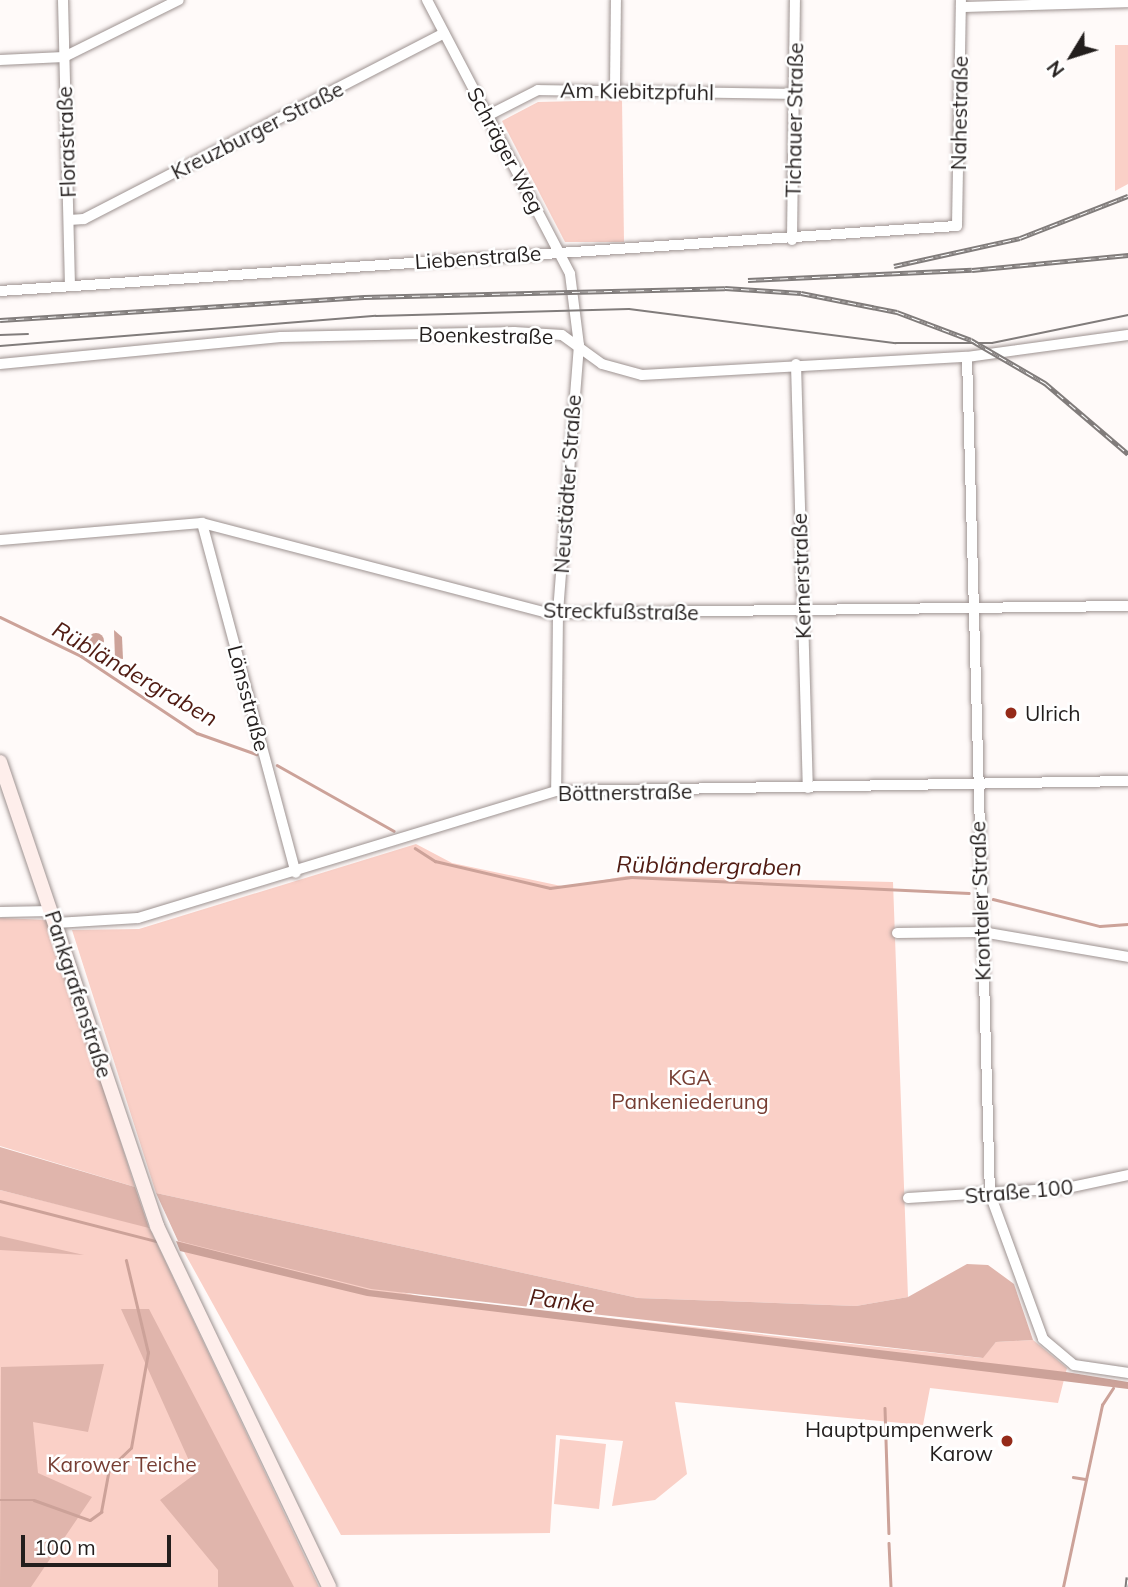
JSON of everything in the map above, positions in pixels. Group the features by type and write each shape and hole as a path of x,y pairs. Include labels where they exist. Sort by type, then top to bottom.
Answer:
{"main road":[{"name":"Pankgrafenstraße","path":"0,762 157,1226 329,1587"}],"street":[{"name":"Florastraße","path":"63,0 70,285"},
{"path":"0,60 64,57 179,0"},
{"name":"Schräger Weg","path":"427,0 570,274 579,345"},
{"path":"615,89 616,0"},
{"name":"Tichauer Straße","path":"792,240 795,0"},
{"path":"961,4 1128,2"},
{"name":"Nahestraße","path":"957,226 961,4"},
{"name":"Kreuzburger Straße","path":"69,220 84,219 444,33"},
{"name":"Am Kiebitzpfuhl","path":"487,116 538,90 615,89 794,94"},
{"name":"Liebenstraße","path":"0,291 559,252 792,240 957,226"},
{"name":"Boenkestraße","path":"0,364 281,337 514,332 562,335 602,363 642,375 796,364 967,357 1128,335"},
{"name":"Neustädter Straße","path":"556,791 558,613 579,345"},
{"name":"Krontaler Straße","path":"967,357 990,1194 1044,1339 1074,1365 1128,1373"},
{"name":"Kernerstraße","path":"796,364 808,788"},
{"name":"Streckfußstraße","path":"0,540 202,523 558,613 802,610 973,612 1128,606"},
{"name":"Lönsstraße","path":"202,523 296,873"},
{"name":"Böttnerstraße","path":"0,912 54,917 138,918 296,873 556,791 977,786 1128,781"},
{"path":"897,933 982,932 1128,957"},
{"name":"Straße 100","path":"908,1198 1067,1188 1128,1175"}],"green space":[{"path":"1115,45 1128,45 1128,184 1115,191"},
{"path":"622,100 624,242 565,242 502,121 538,102"},
{"name":"KGA Pankeniederung","path":"416,844 452,863 566,887 626,876 893,882 908,1297 856,1306 638,1298 156,1193 72,930 139,929"},
{"path":"0,918 49,920 135,1187 0,1146"},
{"name":"Karower Teiche","path":"0,1190 149,1227 319,1587 0,1587"},
{"path":"178,1241 432,1299 982,1358 996,1342 1033,1340 1067,1368 1058,1403 930,1388 923,1425 675,1402 687,1474 655,1500 612,1506 623,1441 556,1435 550,1533 341,1535"},
{"path":"560,1439 606,1444 599,1509 554,1504"}],"shaded area":[{"path":"114,630 122,637 123,659 115,658"},
{"path":"93,633 99,633 104,641 102,647 93,649 88,644 88,638"},
{"path":"0,1147 135,1187 149,1228 0,1190"},
{"path":"156,1193 638,1298 856,1306 908,1297 967,1264 988,1265 1014,1284 1033,1340 996,1342 983,1358 371,1289 178,1241"},
{"path":"0,1236 84,1255 0,1250"},
{"path":"176,1241 370,1290 1066,1372 1128,1382 1128,1389 367,1296 180,1251"},
{"path":"121,1309 149,1309 294,1587 218,1587 218,1570 160,1500 195,1474"},
{"path":"104,1364 88,1432 33,1422 38,1473 92,1497 31,1587 0,1587 1,1367"}],"waterway":[{"name":"Rübländergraben","path":"0,617 81,656 197,733 256,754"},
{"name":"Rübländergraben","path":"277,765 394,831"},
{"name":"Rübländergraben","path":"415,848 435,861 550,888 631,877 969,893"},
{"name":"Rübländergraben","path":"993,899 1100,926 1128,924"},
{"name":"Panke","path":"0,1201 160,1242"},
{"path":"0,1500 34,1500 90,1520 101,1512 109,1469 131,1448 148,1353 126,1261"},
{"path":"1063,1587 1102,1405 1113,1388"},
{"path":"885,1408 889,1533"},
{"path":"1073,1477 1085,1479"},
{"path":"889,1543 891,1587"}],"tram line":[{"path":"0,346 376,316 629,309 896,343 992,343 1128,315"},
{"path":"0,335 28,334"}],"railway":[{"path":"894,266 1020,238 1128,196"},
{"path":"748,280 972,270 1128,255"},
{"path":"0,320 364,297 725,288 801,293 897,312 971,340 1045,383 1128,454"},
{"path":"1127,1587 1128,1577"}],"place":[{"name":"Ulrich","path":"1011,713"},
{"name":"Hauptpumpenwerk Karow","path":"1007,1441"}]}
